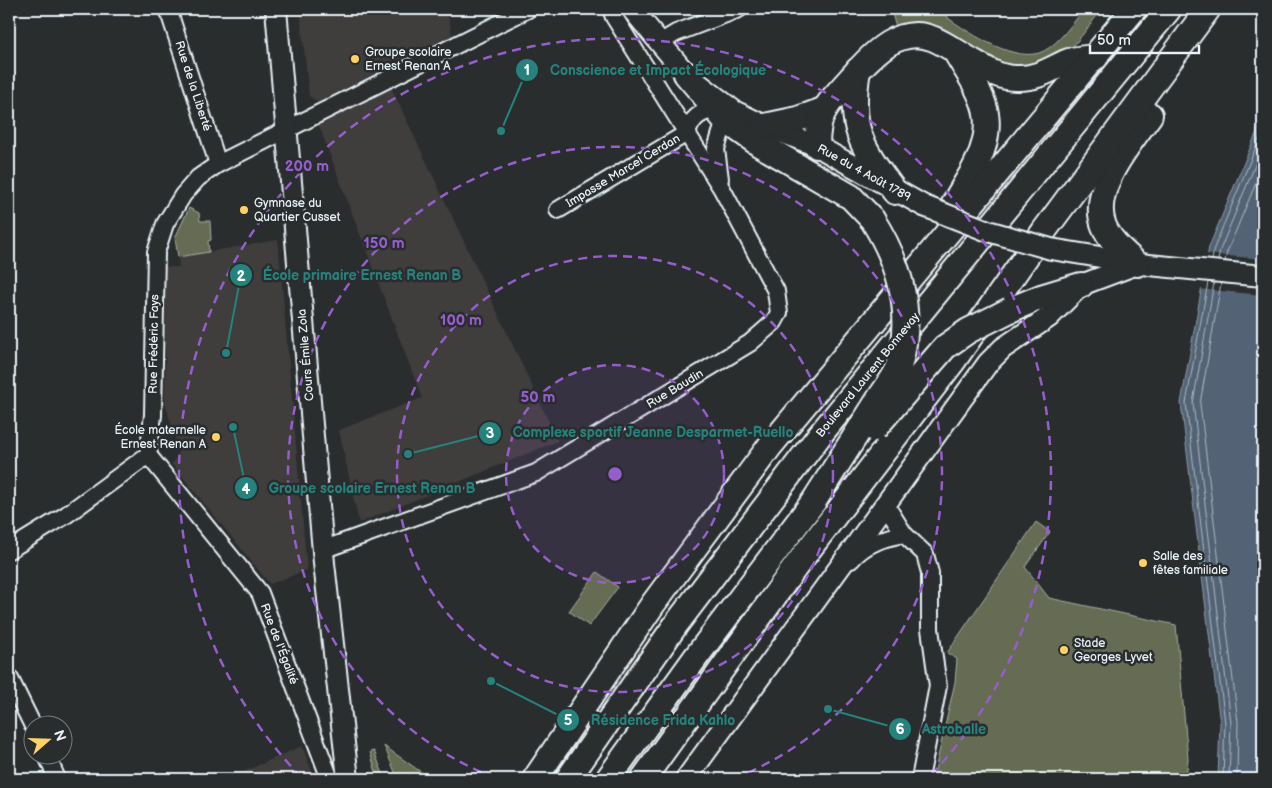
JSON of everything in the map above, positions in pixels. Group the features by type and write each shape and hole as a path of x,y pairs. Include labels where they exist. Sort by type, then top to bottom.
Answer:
{"highway":[{"path":"535,779 652,604 770,446 941,238 1096,57 1134,9"},
{"name":"Boulevard Laurent Bonnevay","path":"568,779 677,623 819,436 1169,9"},
{"path":"643,779 796,566 948,368 1208,9"},
{"path":"1137,264 1119,248 1104,226 1099,206 1114,166 1224,9"},
{"path":"817,146 819,124 823,110 864,62 884,45 906,37 933,38 1003,77 1028,78 1048,72 1068,61 1096,57"},
{"path":"941,238 952,206 983,148 988,128 986,111 981,96 955,51"},
{"path":"858,70 854,108 856,125 870,157 895,192"},
{"path":"686,74 719,115 759,144 850,197 872,219 893,257 903,289 906,314 900,365 814,501"},
{"path":"765,126 798,119 823,110"},
{"path":"661,779 770,626 877,484 962,364 1010,282"},
{"path":"608,779 696,656 814,501 926,367 946,347 968,331 1041,297 1081,285"}],"main road":[{"name":"Cours Émile Zola","path":"276,9 322,550 334,641 349,728 362,779"},
{"name":"Rue du 4 Août 1789","path":"632,9 686,74 734,111 765,126 817,146 895,192 924,206 988,231 1051,249 1137,264 1263,276"},
{"path":"686,779 988,363 1003,348 1049,317 1081,285 1137,264"},
{"name":"Cours Émile Zola","path":"334,641 348,779"}],"street":[{"name":"Rue de la Liberté","path":"168,9 218,164"},
{"name":"Rue Frédéric Fays","path":"148,455 153,415 156,252 172,210 198,178 218,164 528,9"},
{"path":"611,9 614,17 722,189"},
{"path":"661,42 676,33 739,9"},
{"path":"687,133 692,121 702,112 719,115 716,149 722,189"},
{"name":"Impasse Marcel Cerdan","path":"558,210 687,133"},
{"path":"697,148 705,153 712,153 716,149"},
{"name":"Rue Baudin","path":"322,550 536,473 750,344 774,322 779,313 776,291 722,189"},
{"path":"9,550 66,515 148,455"},
{"name":"Rue de l'Égalité","path":"148,455 260,593 330,779"},
{"path":"884,506 889,510 904,534 925,554 930,573 930,629 938,686 920,779"},
{"path":"835,575 858,552 882,538 904,534"},
{"path":"9,677 28,716"},
{"path":"322,756 344,751"},
{"path":"51,766 57,779"}],"shaded area":[{"name":"Groupe scolaire Ernest Renan A","path":"300,9 447,9 452,35 318,102 309,96"},
{"path":"391,87 558,441 359,523 339,430 422,398 318,123"},
{"path":"278,240 307,570 270,584 172,464 179,452 165,402 166,267 179,267 178,257"},
{"path":"302,746 315,779 226,779 234,776"}],"green space":[{"path":"890,9 946,9 948,18 980,39 1007,51 1033,54 1044,51 1055,43 1084,9 1102,9 1079,39 1065,53 1038,65 1016,66 995,59 940,27 919,23 896,26"},
{"path":"189,208 199,213 200,221 210,221 211,240 208,241 209,252 178,257 175,238"},
{"name":"Stade Georges Lyvet","path":"1036,522 1050,532 1025,567 1049,598 1176,625 1188,759 1186,779 933,779 955,682 957,659 947,653"},
{"path":"597,572 618,587 589,626 569,611"},
{"path":"384,746 431,779 398,779"},
{"path":"374,751 385,779 378,779 370,752"}],"water":[{"path":"1263,117 1263,779 1218,779 1220,724 1181,403 1209,247"}],"pier":[{"path":"1205,254 1263,259 1263,295 1199,289"}],"place":[{"name":"Groupe scolaire Ernest Renan A","path":"355,59"},
{"name":"Conscience et Impact Écologique","path":"501,131"},
{"name":"Gymnase du Quartier Cusset","path":"244,210"},
{"name":"École primaire Ernest Renan B","path":"226,353"},
{"name":"Groupe scolaire Ernest Renan B","path":"233,427"},
{"name":"École maternelle Ernest Renan A","path":"216,437"},
{"name":"Complexe sportif Jeanne Desparmet-Ruello","path":"408,454"},
{"name":"Salle des fêtes familiale","path":"1143,563"},
{"name":"Stade Georges Lyvet","path":"1064,650"},
{"name":"Résidence Frida Kahlo","path":"491,681"},
{"name":"Astroballe","path":"828,709"}]}
